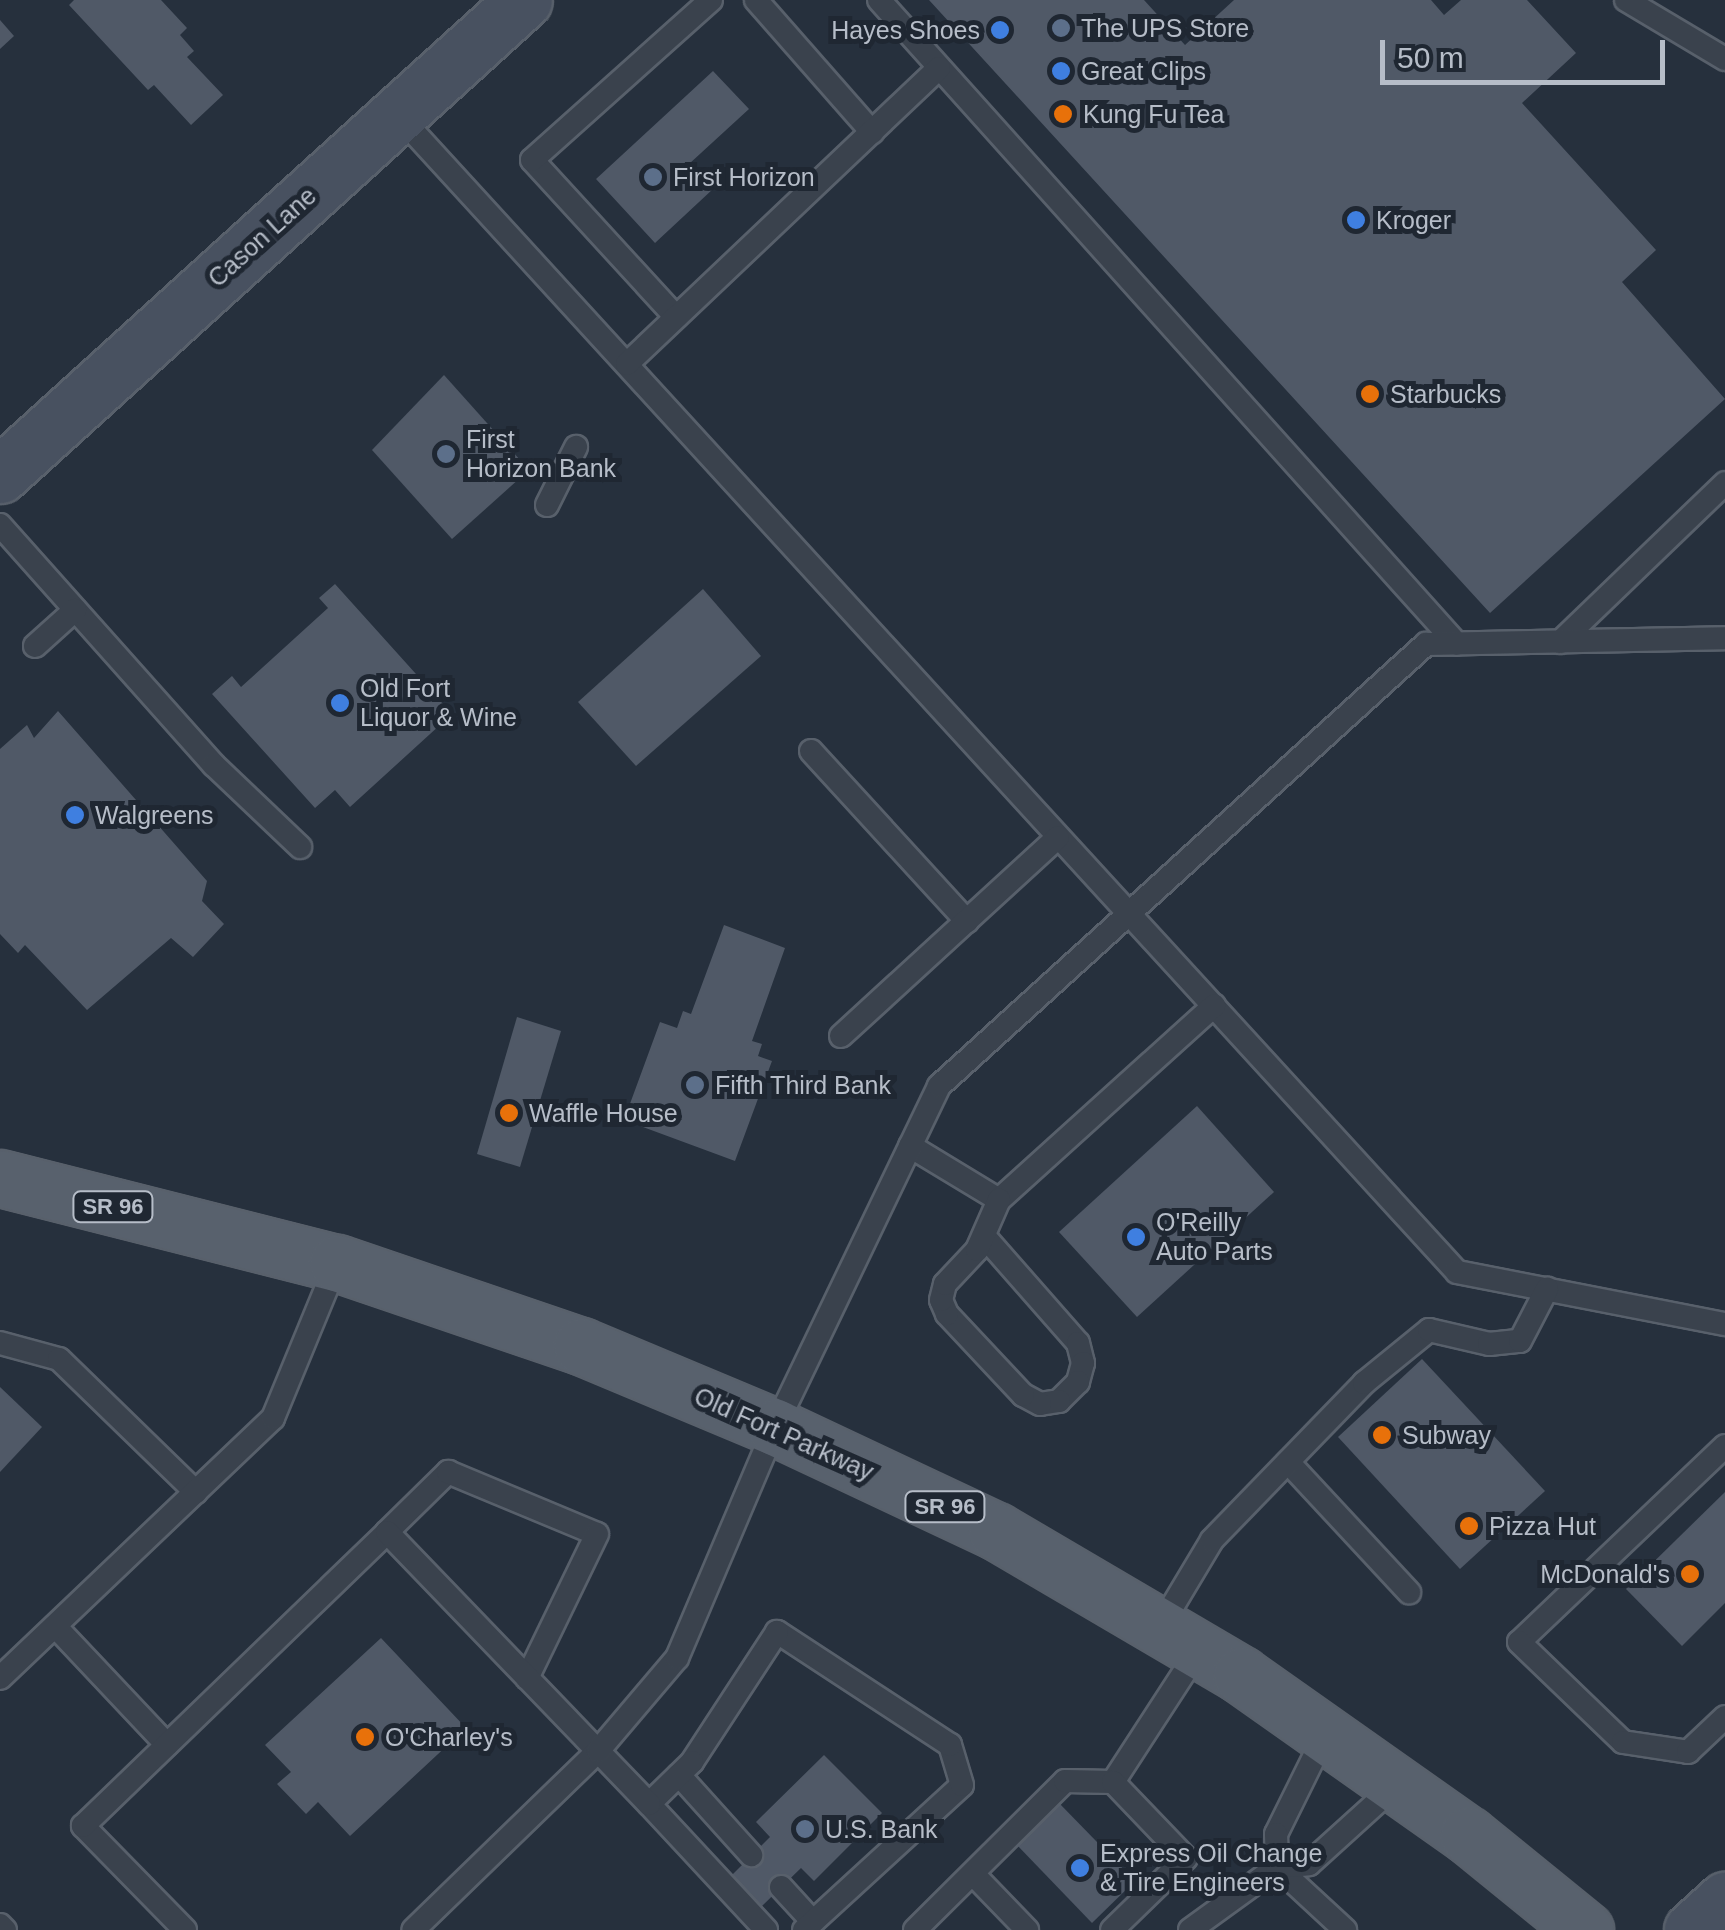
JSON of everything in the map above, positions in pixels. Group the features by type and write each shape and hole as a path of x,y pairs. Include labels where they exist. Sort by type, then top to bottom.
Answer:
{"main road":[{"name":"Old Fort Parkway","path":"0,1178 336,1263 581,1346 775,1427 996,1531 1179,1639 1325,1735 1468,1835 1585,1930"}],"street":[{"name":"Cason Lane","path":"0,475 524,0"},
{"path":"1692,1930 1725,1900"}],"lane":[{"path":"676,317 532,160 711,0"},
{"path":"756,0 872,132"},
{"path":"878,0 1457,644"},
{"path":"1626,0 1725,59"},
{"path":"627,364 939,68"},
{"path":"398,114 1457,1272 1725,1324"},
{"path":"547,505 576,447"},
{"path":"1560,642 1725,483"},
{"path":"0,526 214,765 300,847"},
{"path":"35,646 75,610"},
{"path":"413,1930 598,1752 677,1658 775,1427 938,1086 1426,644 1725,638"},
{"path":"811,751 966,921"},
{"path":"840,1036 1058,837"},
{"path":"984,1236 1078,1343 1083,1363 1078,1382 1058,1401 1040,1404 1023,1395 947,1314 942,1300 944,1284 970,1261 999,1200 1214,1006"},
{"path":"910,1146 999,1200"},
{"path":"0,1678 273,1418 336,1263"},
{"path":"1114,1782 1179,1639 1212,1540 1364,1383 1428,1330 1489,1344 1520,1341 1547,1289"},
{"path":"0,1343 60,1359 196,1492"},
{"path":"1725,1446 1518,1642 1623,1742 1688,1752 1725,1717"},
{"path":"1288,1462 1408,1592"},
{"path":"185,1930 83,1826 448,1472 596,1534 527,1678"},
{"path":"387,1532 766,1930"},
{"path":"55,1626 167,1744"},
{"path":"650,1804 692,1762 777,1632 950,1745 962,1785 808,1926 781,1887"},
{"path":"1325,1735 1276,1834 1277,1867 1345,1930"},
{"path":"678,1776 751,1856"},
{"path":"915,1930 1066,1781 1114,1782 1186,1858 1112,1930"},
{"path":"1193,1927 1277,1867 1309,1864 1395,1786"},
{"path":"973,1874 1027,1930"}],"building":[{"path":"74,0 161,0 187,28 180,35 194,51 187,57 223,95 191,125 154,85 148,90 69,5"},
{"path":"929,0 1144,0 1185,45 1234,0 1431,0 1444,15 1461,0 1527,0 1576,53 1522,103 1656,250 1622,282 1725,399 1490,613"},
{"path":"0,20 14,36 0,49"},
{"path":"713,71 749,109 689,164 713,189 655,243 596,179"},
{"path":"444,375 529,470 452,539 372,450"},
{"path":"335,584 452,714 350,807 335,790 315,808 212,694 232,676 241,687 328,608 319,598"},
{"path":"703,589 761,656 636,766 578,702"},
{"name":"Walgreens","path":"58,711 207,881 202,901 224,924 193,957 171,938 87,1010 25,945 18,953 0,934 0,749 27,725 34,738"},
{"path":"724,925 785,948 752,1041 762,1044 758,1056 772,1061 735,1161 624,1120 660,1022 677,1028 683,1011 691,1014"},
{"path":"517,1017 561,1031 520,1167 477,1154"},
{"path":"1197,1106 1274,1192 1137,1317 1059,1232"},
{"path":"1422,1359 1545,1491 1460,1569 1338,1437"},
{"path":"0,1387 42,1427 0,1472"},
{"path":"1725,1492 1725,1603 1682,1646 1626,1589"},
{"name":"O'Charley's","path":"381,1638 466,1728 350,1836 318,1802 306,1814 277,1784 291,1772 265,1745"},
{"path":"824,1755 882,1813 814,1881 801,1868 762,1906 732,1875 770,1837 756,1822"},
{"path":"1059,1803 1135,1881 1092,1923 1016,1844"}],"place":[{"name":"The UPS Store","path":"1061,28"},
{"name":"Hayes Shoes","path":"1000,30"},
{"name":"Great Clips","path":"1061,71"},
{"name":"Kung Fu Tea","path":"1063,114"},
{"name":"First Horizon","path":"653,177"},
{"name":"Kroger","path":"1356,220"},
{"name":"Starbucks","path":"1370,394"},
{"name":"First Horizon Bank","path":"446,454"},
{"name":"Old Fort Liquor & Wine","path":"340,703"},
{"name":"Walgreens","path":"75,815"},
{"name":"Fifth Third Bank","path":"695,1085"},
{"name":"Waffle House","path":"509,1113"},
{"name":"O'Reilly Auto Parts","path":"1136,1237"},
{"name":"Subway","path":"1382,1435"},
{"name":"Pizza Hut","path":"1469,1526"},
{"name":"McDonald's","path":"1690,1574"},
{"name":"O'Charley's","path":"365,1737"},
{"name":"U.S. Bank","path":"805,1829"},
{"name":"Express Oil Change & Tire Engineers","path":"1080,1868"}]}
